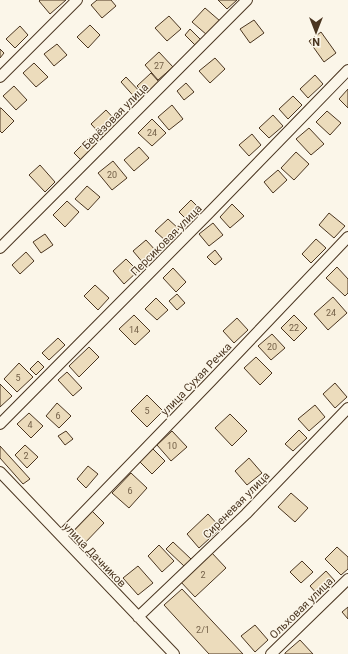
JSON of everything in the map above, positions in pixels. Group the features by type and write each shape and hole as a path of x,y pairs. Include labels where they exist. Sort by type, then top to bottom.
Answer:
{"street":[{"path":"0,77 77,0"},
{"name":"Берёзовая улица","path":"0,248 247,0"},
{"name":"Персиковая улица","path":"0,424 348,70"},
{"name":"улица Сухая Речка","path":"61,536 348,237"},
{"name":"Сиреневая улица","path":"138,617 246,514 348,408"},
{"name":"улица Дачников","path":"0,472 174,654"},
{"name":"Ольховая улица","path":"271,654 348,579"}],"building":[{"path":"66,0 50,14 39,1"},
{"path":"97,0 111,0 116,6 102,18 91,5"},
{"path":"218,0 237,0 227,9"},
{"path":"205,8 220,21 207,35 192,22"},
{"path":"169,16 181,29 167,41 155,28"},
{"path":"254,20 264,33 250,43 240,29"},
{"path":"90,25 100,35 88,48 77,37"},
{"path":"20,26 28,35 15,48 6,39"},
{"path":"190,29 201,40 195,45 185,35"},
{"path":"321,32 336,53 324,62 309,41"},
{"path":"57,44 67,55 54,66 44,54"},
{"path":"0,49 4,53 0,58"},
{"path":"159,52 173,67 158,80 145,65"},
{"path":"215,58 225,69 210,83 199,71"},
{"path":"34,63 48,77 36,87 23,73"},
{"path":"151,73 159,82 146,95 137,86"},
{"path":"315,75 323,84 308,98 300,89"},
{"path":"126,77 144,96 138,101 121,82"},
{"path":"186,83 194,92 184,100 177,91"},
{"path":"14,86 27,100 16,110 3,96"},
{"path":"348,89 348,108 339,99"},
{"path":"293,96 302,105 288,119 279,109"},
{"path":"172,105 183,119 169,130 158,117"},
{"path":"0,108 14,121 2,133 0,131"},
{"path":"106,110 118,123 103,137 91,124"},
{"path":"327,111 341,123 330,135 316,122"},
{"path":"273,115 283,126 269,138 259,128"},
{"path":"152,119 166,133 152,146 138,133"},
{"path":"309,128 324,144 311,155 296,139"},
{"path":"252,134 261,145 249,156 239,145"},
{"path":"90,137 96,144 81,160 74,153"},
{"path":"139,147 149,158 134,171 124,160"},
{"path":"296,152 309,164 294,180 281,168"},
{"path":"113,161 127,178 112,190 98,173"},
{"path":"40,165 55,182 45,192 29,175"},
{"path":"278,170 287,180 273,193 264,182"},
{"path":"87,186 100,197 88,210 75,199"},
{"path":"191,200 199,208 187,220 179,212"},
{"path":"67,201 79,212 65,227 53,215"},
{"path":"232,204 244,216 230,228 220,217"},
{"path":"329,213 345,226 334,238 319,225"},
{"path":"168,219 179,229 167,242 155,231"},
{"path":"213,223 223,235 209,246 199,234"},
{"path":"45,234 53,245 41,253 33,242"},
{"path":"316,239 326,248 311,263 302,254"},
{"path":"146,240 157,252 144,264 133,251"},
{"path":"215,250 222,259 215,265 207,257"},
{"path":"26,252 34,261 20,274 12,265"},
{"path":"126,259 138,271 124,284 113,271"},
{"path":"337,267 348,279 348,293 345,296 326,278"},
{"path":"173,268 186,282 176,292 163,278"},
{"path":"95,285 109,298 98,310 84,296"},
{"path":"177,294 185,303 177,310 169,301"},
{"path":"333,297 347,313 328,330 314,314"},
{"path":"156,298 168,310 157,320 145,309"},
{"path":"134,315 150,331 135,345 119,329"},
{"path":"294,315 307,328 294,341 281,328"},
{"path":"237,318 248,330 234,343 223,331"},
{"path":"272,334 285,348 271,360 258,346"},
{"path":"58,338 65,345 49,360 42,353"},
{"path":"89,347 99,357 79,377 69,366"},
{"path":"256,357 272,373 260,385 244,368"},
{"path":"38,361 44,367 36,375 30,369"},
{"path":"19,363 33,377 17,392 4,379"},
{"path":"67,372 82,388 73,396 58,380"},
{"path":"335,383 347,397 335,408 323,394"},
{"path":"0,384 12,396 0,407"},
{"path":"147,395 163,411 147,427 131,411"},
{"path":"57,403 71,416 59,428 46,416"},
{"path":"315,405 325,417 309,431 298,419"},
{"path":"29,413 43,426 31,438 17,424"},
{"path":"230,414 247,431 232,446 215,428"},
{"path":"299,430 307,438 293,451 285,444"},
{"path":"66,431 73,439 65,445 58,436"},
{"path":"172,431 187,447 171,461 157,445"},
{"path":"25,445 38,457 27,468 15,455"},
{"path":"0,446 30,479 23,484 0,458"},
{"path":"152,448 165,461 152,474 139,461"},
{"path":"249,458 262,473 247,485 235,471"},
{"path":"88,466 98,474 86,488 77,479"},
{"path":"131,473 147,488 129,508 112,493"},
{"path":"291,493 308,508 295,522 278,507"},
{"path":"91,510 104,523 81,547 68,535"},
{"path":"208,514 221,528 199,548 187,534"},
{"path":"173,542 191,559 184,566 166,549"},
{"path":"159,545 174,561 162,572 148,556"},
{"path":"337,547 348,557 348,569 341,575 325,559"},
{"path":"211,552 226,568 195,597 180,581"},
{"path":"302,561 313,572 301,583 290,572"},
{"path":"138,566 153,583 138,595 123,578"},
{"path":"326,571 335,581 319,596 310,586"},
{"path":"182,589 243,654 209,654 164,605"},
{"path":"348,607 348,619 342,612"},
{"path":"255,625 268,640 255,652 241,636"},
{"path":"300,640 313,654 285,654 285,653"}]}
